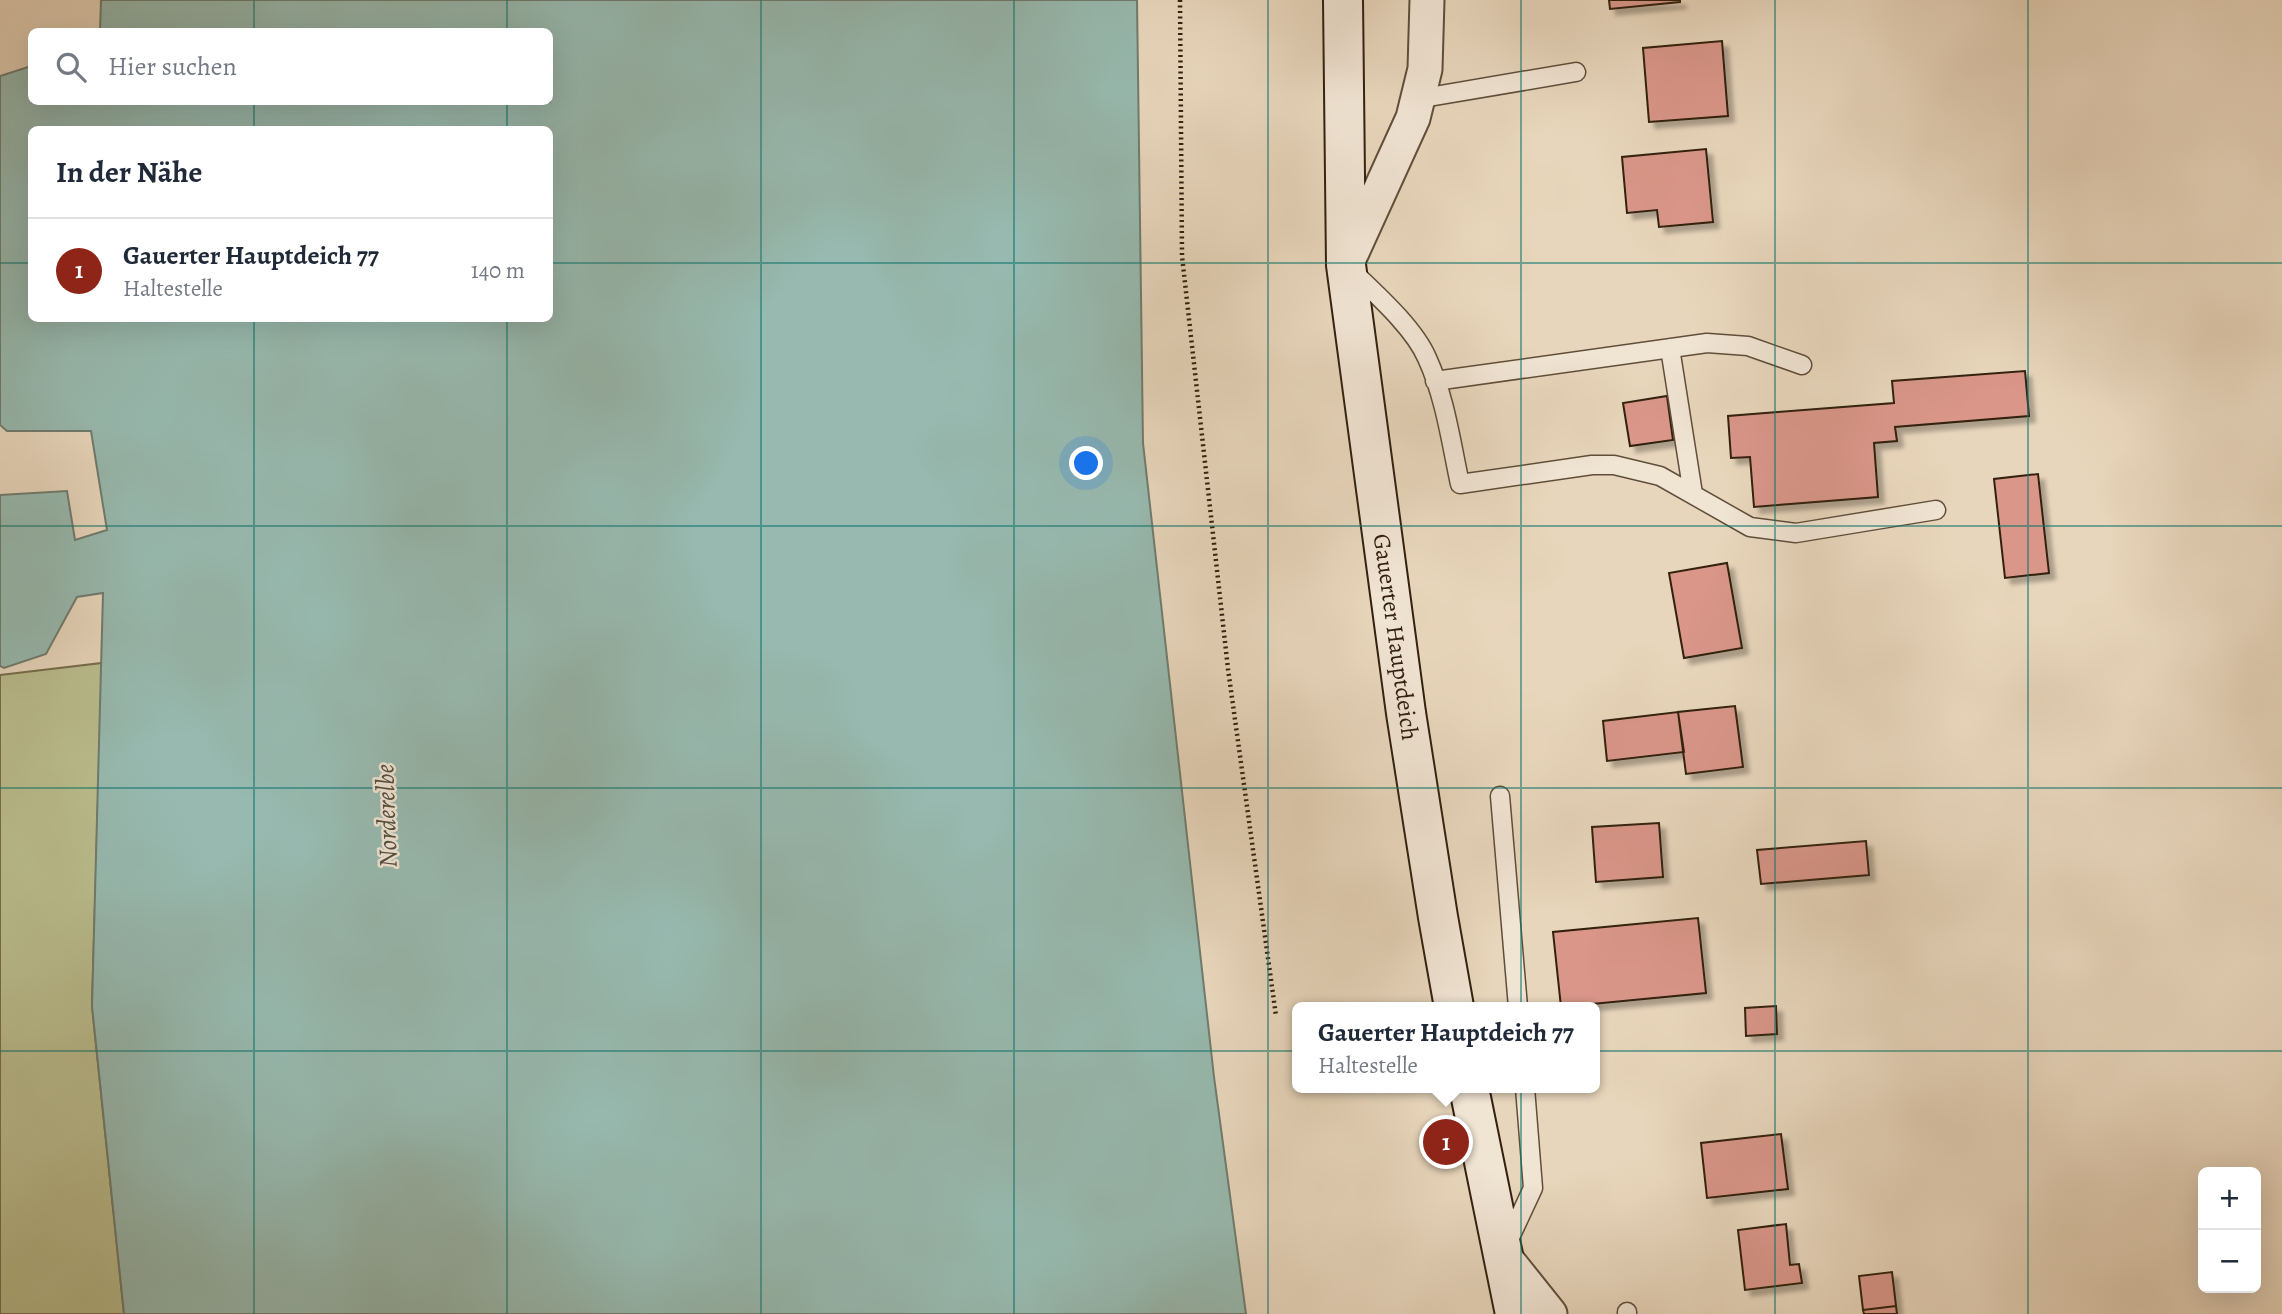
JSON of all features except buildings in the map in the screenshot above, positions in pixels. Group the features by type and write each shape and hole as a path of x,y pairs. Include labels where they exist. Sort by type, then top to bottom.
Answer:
{"street":[{"name":"Gauerter Hauptdeich","path":"1343,0 1346,265 1408,727 1453,1002"},
{"path":"1346,265 1413,118 1425,69 1427,0"},
{"path":"1470,1093 1515,1314"},
{"path":"1502,1254 1550,1314"}],"lane":[{"path":"1417,99 1577,72"},
{"path":"1346,265 1396,314 1427,356 1441,396 1460,484 1592,465 1614,465 1660,476 1750,527 1796,533 1936,510"},
{"path":"1435,381 1707,343 1748,346 1802,365"},
{"path":"1670,348 1693,495"},
{"path":"1500,796 1518,1002"},
{"path":"1502,1254 1533,1188 1525,1093"}],"path":[{"path":"1180,0 1182,256 1228,668 1276,1016"}],"green space":[{"path":"102,663 92,1006 124,1314 0,1314 0,675"}],"water":[{"name":"Norderelbe","path":"101,0 1137,0 1143,443 1214,1077 1246,1314 124,1314 92,1006 103,593 77,597 46,654 4,668 0,666 0,495 67,491 75,540 107,530 91,431 7,431 0,425 0,76 28,67 28,105 553,105 553,28 100,28"}],"place":[{"name":"Gauerter Hauptdeich 77","path":"1446,1142"}]}
